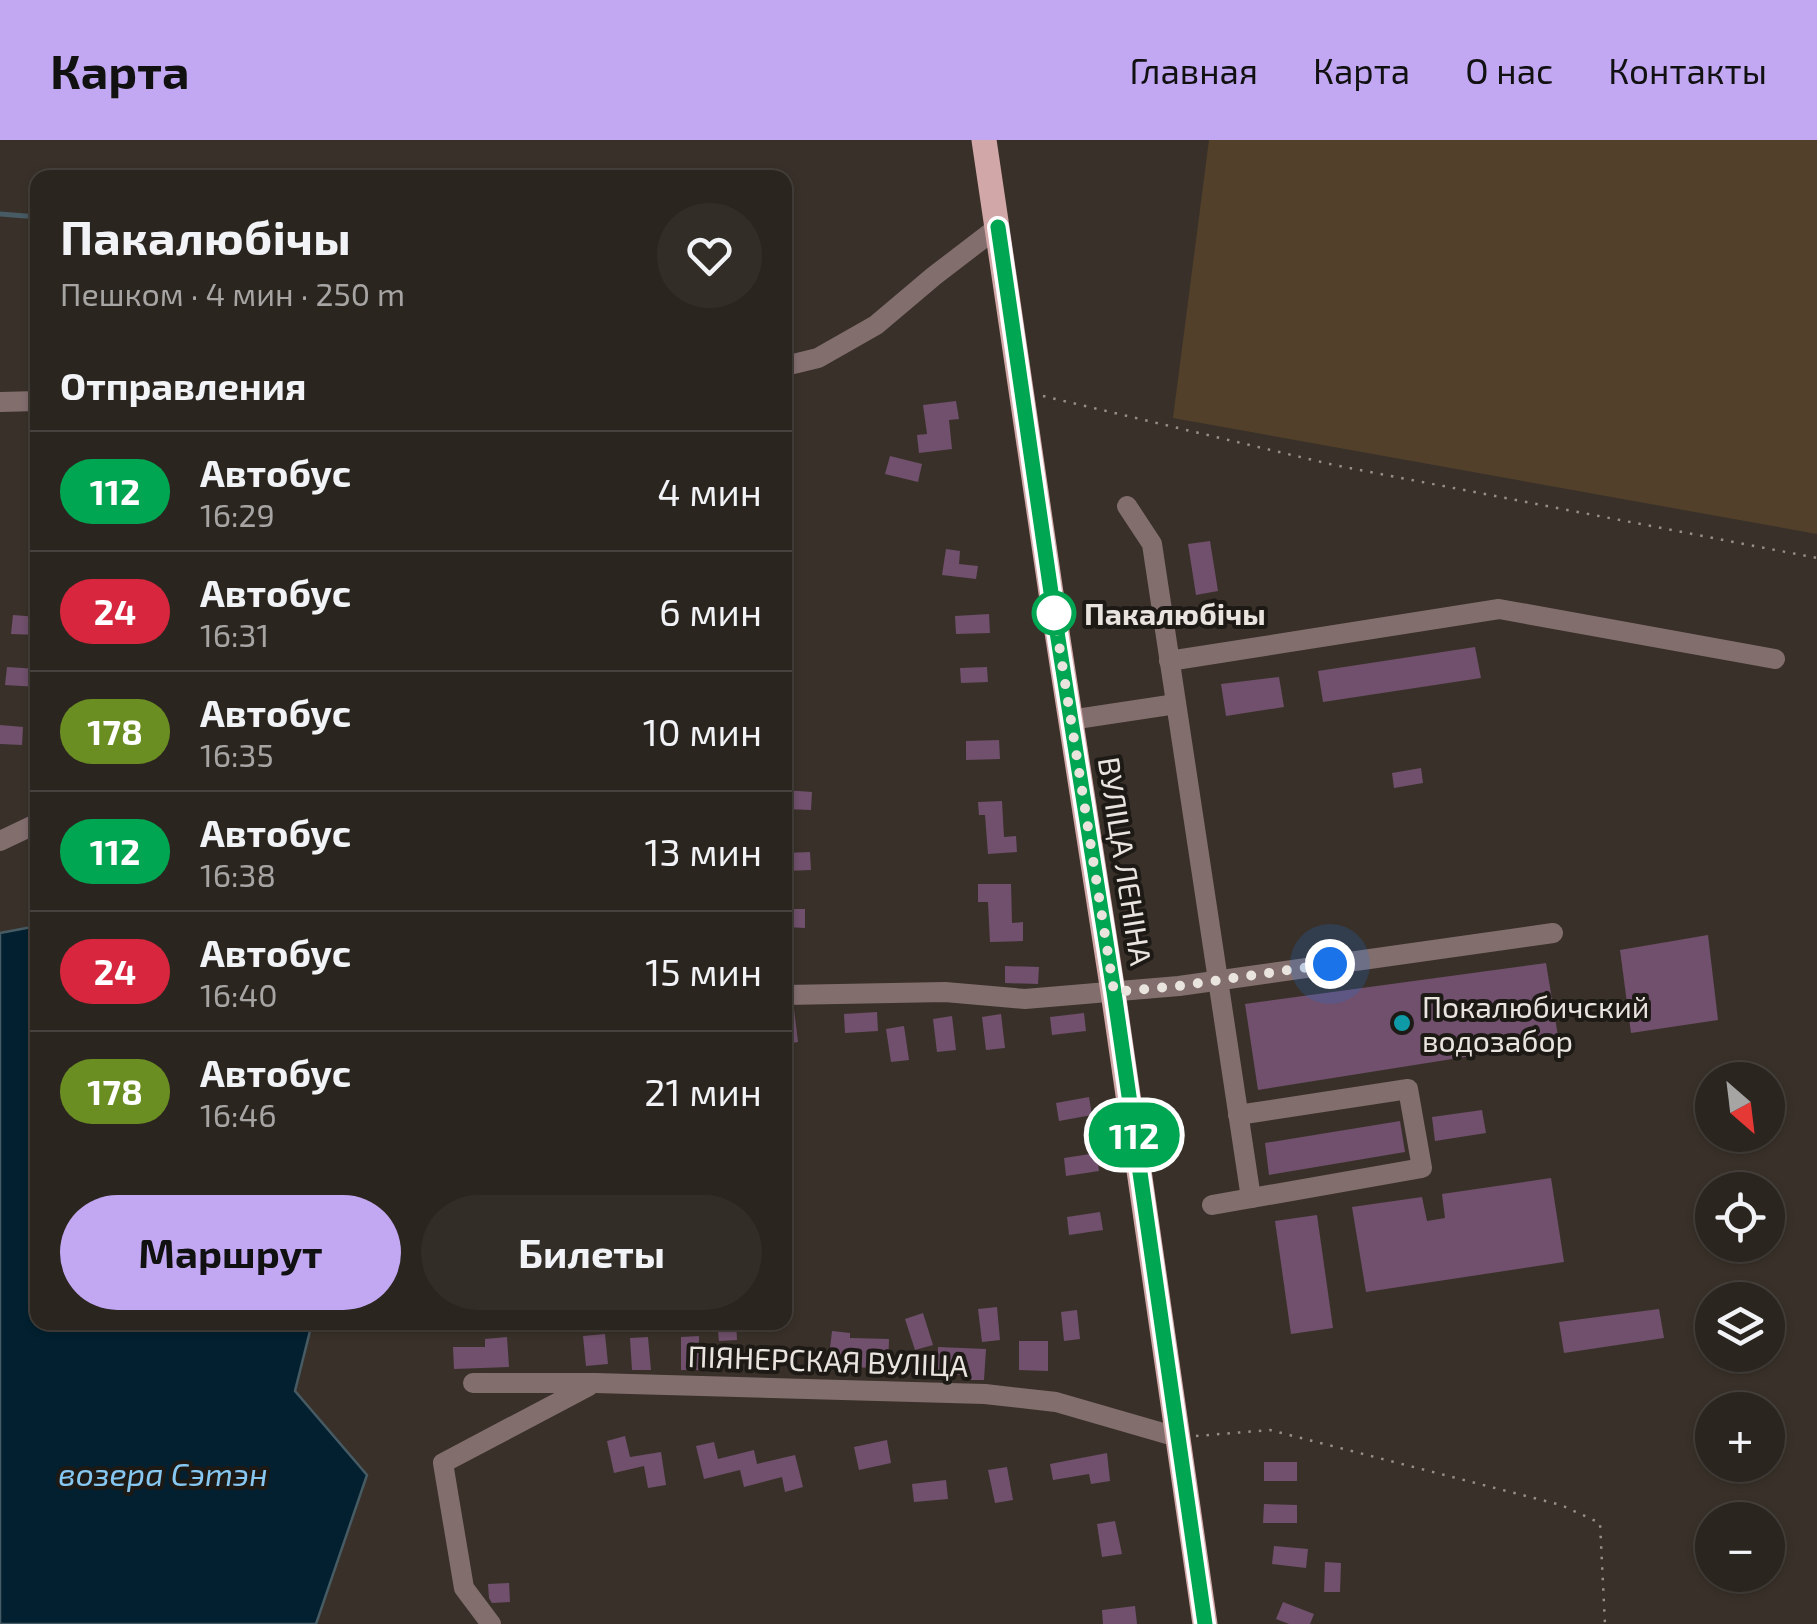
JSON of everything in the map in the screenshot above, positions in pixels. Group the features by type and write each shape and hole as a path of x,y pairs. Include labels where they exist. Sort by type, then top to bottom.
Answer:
{"main road":[{"name":"ВУЛІЦА ЛЕНІНА","path":"984,140 1114,992 1205,1624"}],"street":[{"path":"792,364 818,358 876,325 998,227"},
{"path":"0,402 30,402"},
{"path":"1126,506 1152,544 1251,1198"},
{"path":"1170,661 1500,609 1775,659"},
{"path":"1070,720 1176,704"},
{"path":"0,842 30,827"},
{"path":"792,995 945,992 1025,999 1114,992 1554,933"},
{"path":"1212,1206 1422,1168 1408,1089 1238,1115"},
{"name":"ПІЯНЕРСКАЯ ВУЛІЦА","path":"472,1383 985,1394 1056,1402 1177,1437"},
{"path":"491,1624 464,1588 443,1463 596,1383"}],"path":[{"path":"1022,392 1334,464 1817,558"},
{"path":"1177,1437 1270,1430 1561,1505 1600,1523 1605,1624"}],"shaded area":[{"path":"1209,140 1817,140 1817,534 1173,418"}],"water":[{"name":"возера Сэтэн","path":"30,927 30,1330 310,1330 295,1391 367,1475 316,1624 0,1624 0,933"}],"building":[{"path":"956,401 959,419 949,420 952,449 919,453 917,435 927,434 923,405"},
{"path":"890,456 922,464 918,482 885,474"},
{"path":"1210,541 1218,591 1196,595 1188,544"},
{"path":"946,549 960,551 959,564 978,566 976,579 942,575"},
{"path":"989,614 990,633 956,634 955,616"},
{"path":"13,615 30,616 30,635 11,634"},
{"path":"1475,647 1481,678 1323,702 1318,671"},
{"path":"7,667 30,668 30,687 5,685"},
{"path":"987,667 988,682 961,683 960,668"},
{"path":"1279,677 1284,707 1226,716 1221,684"},
{"path":"0,725 23,727 22,745 0,744"},
{"path":"999,740 1000,759 966,760 966,741"},
{"path":"1421,768 1423,783 1394,788 1392,773"},
{"path":"792,791 812,792 811,810 792,809"},
{"path":"1002,801 1004,837 1016,836 1017,852 988,854 985,815 979,815 978,802"},
{"path":"810,852 811,870 792,871 792,853"},
{"path":"978,884 1011,884 1012,923 1023,922 1023,941 990,942 988,902 978,902"},
{"path":"792,909 805,909 805,928 792,927"},
{"path":"1708,935 1718,1020 1631,1033 1620,950"},
{"name":"Покалюбичский водозабор","path":"1546,963 1559,1042 1258,1090 1245,1004"},
{"path":"1005,966 1039,967 1038,984 1005,983"},
{"path":"792,1009 794,1009 798,1042 792,1043"},
{"path":"877,1012 878,1031 845,1033 844,1014"},
{"path":"1084,1013 1086,1031 1052,1035 1050,1017"},
{"path":"1001,1014 1005,1048 986,1050 982,1017"},
{"path":"952,1016 956,1050 937,1052 933,1019"},
{"path":"904,1026 909,1060 891,1062 886,1029"},
{"path":"1089,1097 1092,1115 1059,1121 1056,1103"},
{"path":"1482,1110 1486,1133 1435,1141 1432,1117"},
{"path":"1400,1121 1405,1152 1269,1175 1265,1143"},
{"path":"1097,1153 1099,1171 1066,1176 1064,1158"},
{"path":"1551,1178 1564,1262 1366,1292 1352,1207 1422,1197 1427,1221 1445,1218 1442,1194"},
{"path":"1100,1212 1103,1230 1069,1235 1067,1217"},
{"path":"1317,1215 1333,1328 1291,1334 1275,1221"},
{"path":"997,1307 1000,1340 982,1342 978,1309"},
{"path":"1659,1309 1664,1338 1564,1353 1559,1322"},
{"path":"1077,1310 1080,1339 1064,1341 1061,1312"},
{"path":"923,1313 933,1345 915,1350 905,1319"},
{"path":"718,1330 736,1330 737,1340 719,1341"},
{"path":"832,1331 850,1333 850,1338 889,1339 888,1372 828,1365"},
{"path":"605,1334 608,1364 586,1366 583,1336"},
{"path":"699,1336 699,1370 681,1370 681,1337"},
{"path":"507,1337 509,1367 454,1369 453,1347 485,1347 485,1339"},
{"path":"648,1337 651,1370 632,1370 630,1338"},
{"path":"1019,1341 1048,1341 1048,1371 1019,1370"},
{"path":"938,1347 986,1349 984,1380 966,1380 966,1375 938,1375"},
{"path":"625,1436 630,1457 661,1452 666,1485 648,1488 644,1466 614,1473 607,1441"},
{"path":"887,1440 891,1463 859,1470 854,1447"},
{"path":"714,1442 718,1459 754,1450 757,1464 795,1455 803,1487 785,1492 782,1477 744,1487 740,1470 704,1479 696,1446"},
{"path":"1107,1453 1110,1481 1091,1484 1089,1474 1053,1480 1050,1464"},
{"path":"1264,1462 1297,1462 1297,1481 1264,1481"},
{"path":"1007,1467 1013,1500 995,1503 988,1470"},
{"path":"946,1480 948,1499 914,1502 912,1484"},
{"path":"1264,1504 1297,1505 1297,1523 1263,1523"},
{"path":"1115,1521 1122,1554 1102,1557 1097,1524"},
{"path":"1274,1546 1308,1549 1306,1568 1272,1564"},
{"path":"1325,1562 1341,1563 1340,1592 1324,1592"},
{"path":"509,1583 510,1602 492,1603 488,1584"},
{"path":"1283,1602 1314,1614 1310,1624 1289,1624 1276,1619"},
{"path":"1135,1606 1137,1624 1103,1624 1102,1610"}],"waterway":[{"path":"0,214 30,216"}],"bus line":[{"name":"112","path":"998,227 1205,1624"}],"place":[{"name":"Пакалюбічы","path":"1054,613"},
{"name":"Покалюбичский водозабор","path":"1402,1023"}],"route":[{"path":"1054,613 1114,992 1330,964"}]}
